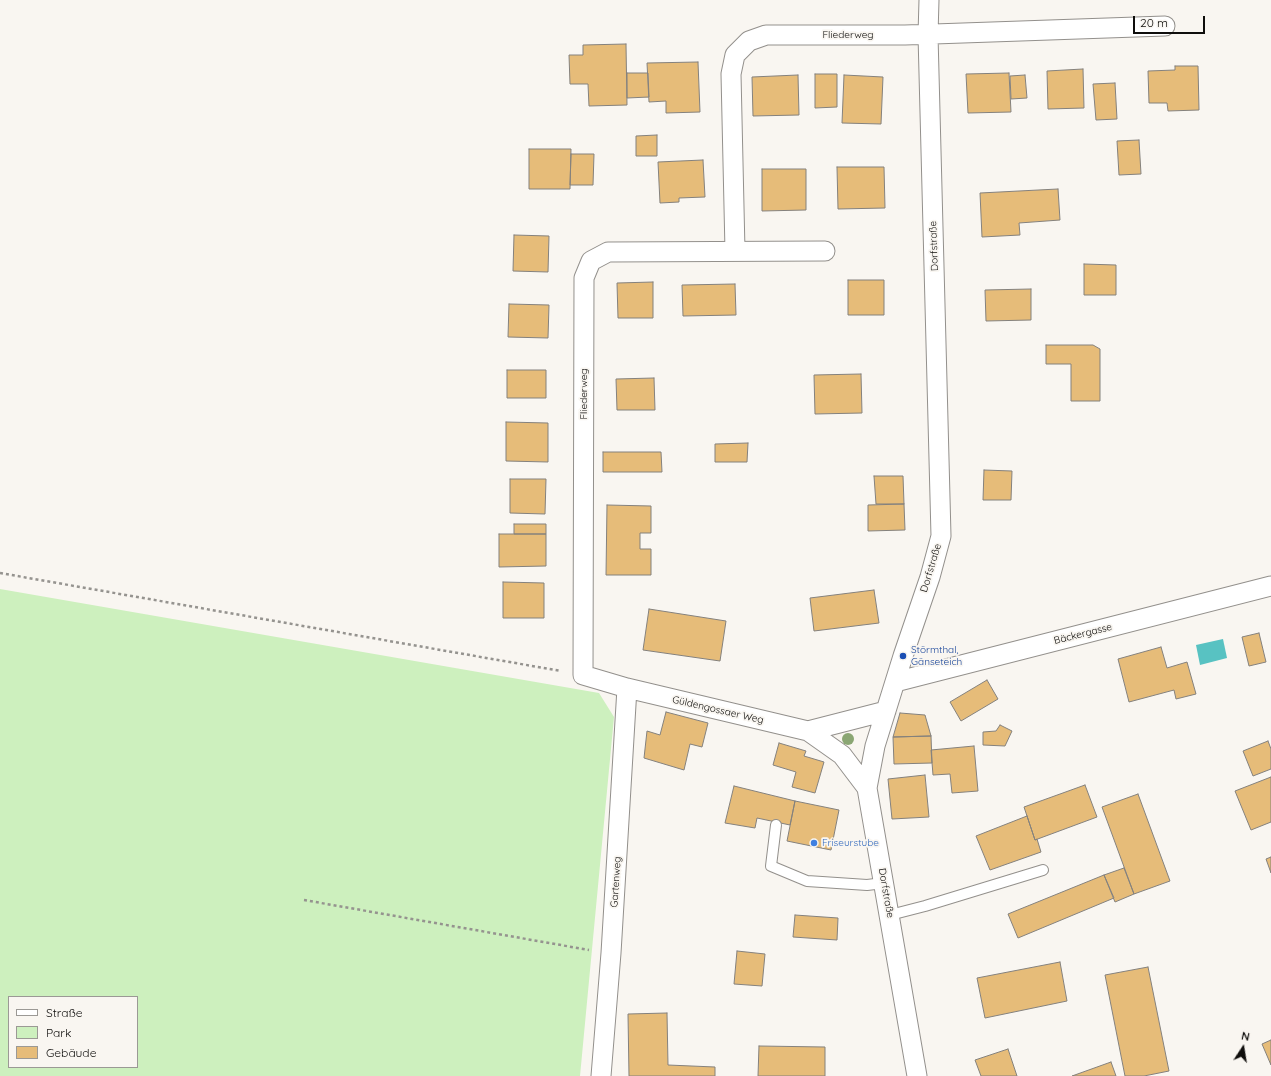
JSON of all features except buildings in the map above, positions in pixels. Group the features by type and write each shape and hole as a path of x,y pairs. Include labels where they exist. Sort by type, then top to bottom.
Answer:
{"street":[{"name":"Dorfstraße","path":"917,1076 867,788 875,746 930,577 941,536 928,35 929,0"},
{"name":"Fliederweg","path":"735,251 731,74 735,55 749,41 766,35 928,35 1165,26"},
{"name":"Fliederweg","path":"583,675 584,278 591,261 608,252 825,251"},
{"name":"Bäckergasse","path":"895,682 1271,586"},
{"name":"Güldengossaer Weg","path":"583,675 627,688 808,731 842,754 867,788"},
{"name":"Gartenweg","path":"601,1076 611,954 627,688"},
{"name":"Güldengossaer Weg","path":"808,731 886,711"}],"lane":[{"path":"776,825 771,866 807,881 867,885 884,883"},
{"path":"890,915 932,904 1043,870"}],"path":[{"path":"0,573 583,675"},
{"path":"304,900 611,954"}],"green space":[{"path":"0,589 599,693 614,717 580,1076 0,1076"}],"water":[{"path":"1223,639 1227,658 1200,665 1196,645"}],"place":[{"name":"Störmthal, Gänseteich","path":"903,656"},
{"name":"Friseurstube","path":"814,843"}]}
